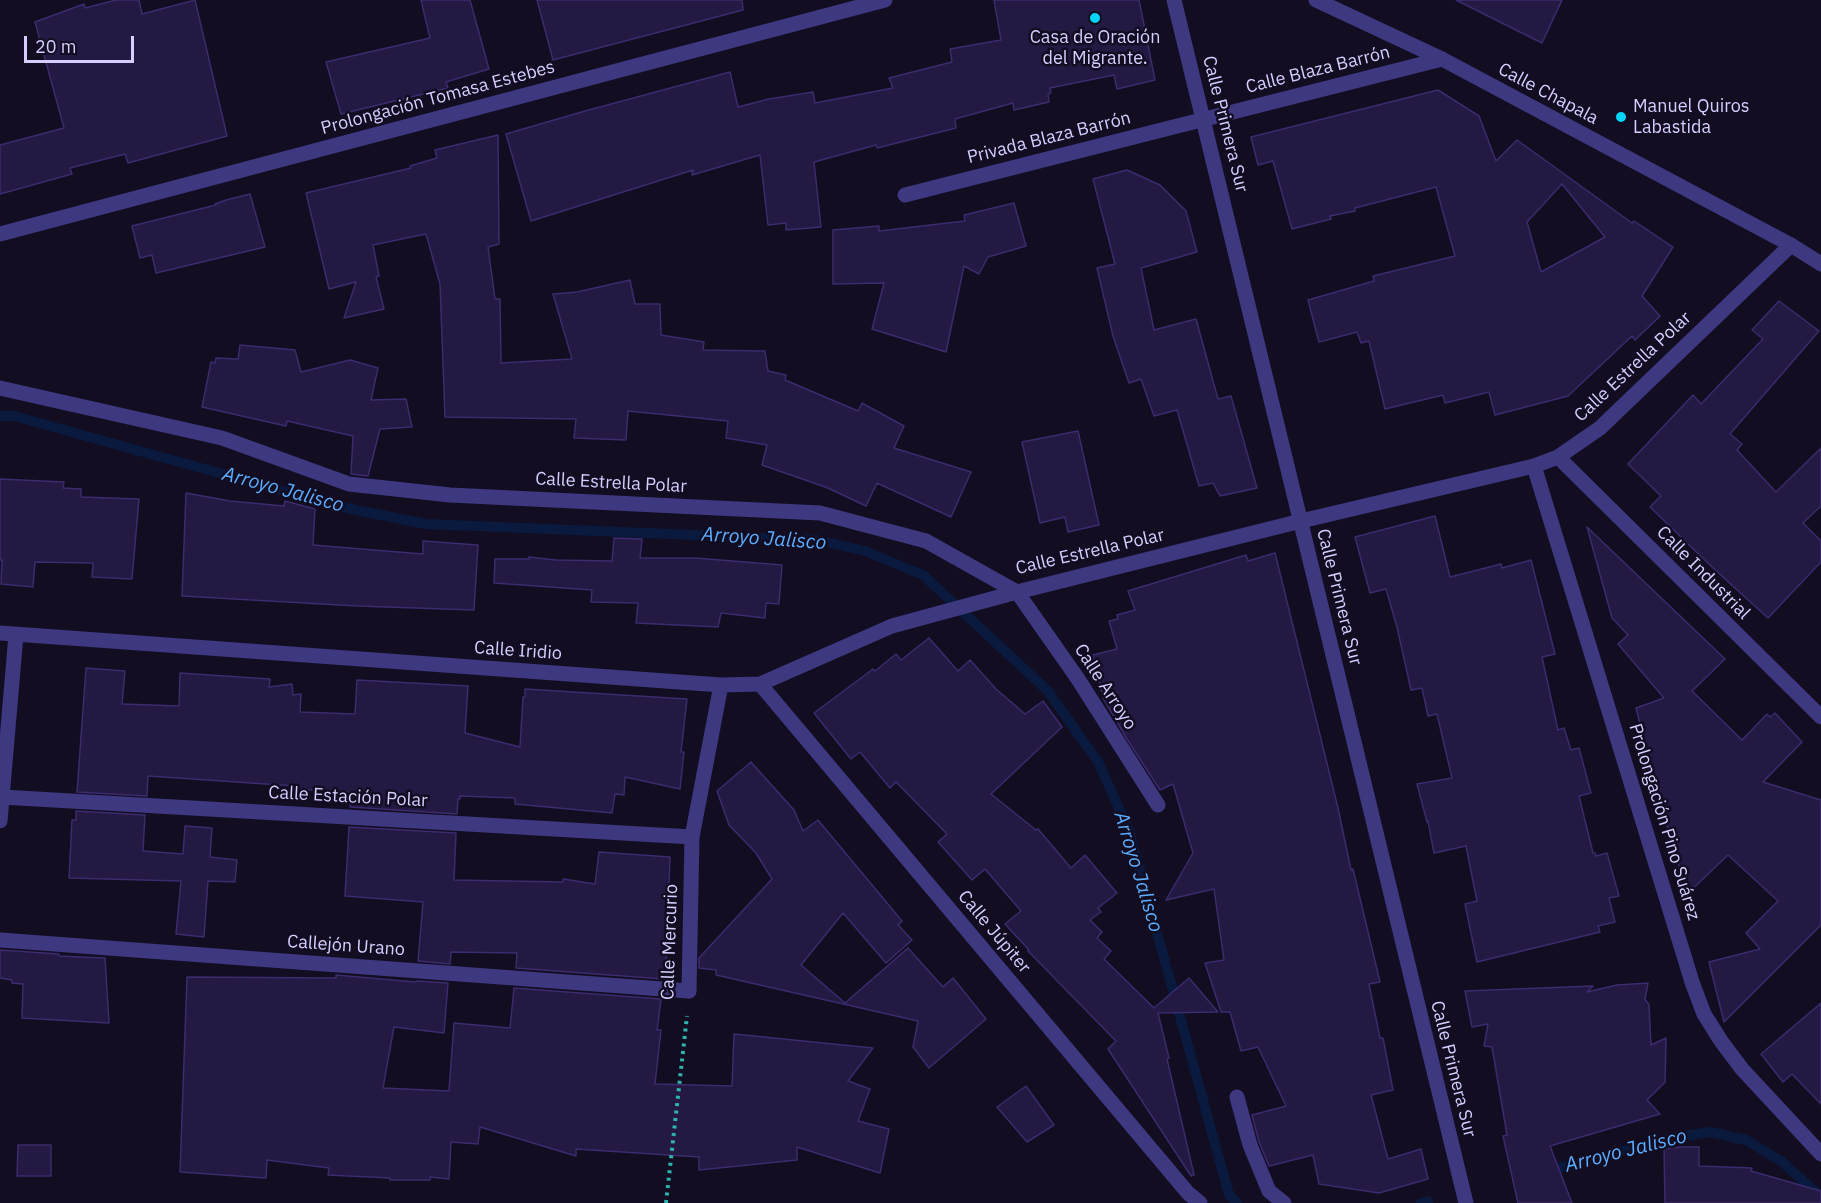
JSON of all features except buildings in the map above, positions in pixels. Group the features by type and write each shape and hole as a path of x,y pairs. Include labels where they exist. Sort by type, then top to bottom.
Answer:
{"street":[{"name":"Prolongación Tomasa Estebes","path":"0,234 885,0"},
{"name":"Calle Primera Sur","path":"1174,0 1466,1203"},
{"name":"Calle Chapala","path":"1316,0 1442,59 1791,245 1821,264"},
{"name":"Calle Blaza Barrón","path":"1203,119 1442,59"},
{"name":"Privada Blaza Barrón","path":"905,195 1203,119"},
{"name":"Calle Estrella Polar","path":"0,388 222,438 349,484 450,495 820,513 926,541 1017,592 1534,466 1558,457 1600,428 1791,245"},
{"name":"Calle Industrial","path":"1558,457 1821,717"},
{"name":"Prolongación Pino Suárez","path":"1534,466 1692,982 1704,1014 1742,1069 1821,1154"},
{"name":"Calle Iridio","path":"0,633 721,685 760,684 892,626 1017,592"},
{"name":"Calle Arroyo","path":"1017,592 1078,679 1158,805"},
{"path":"0,820 16,634"},
{"name":"Calle Júpiter","path":"760,684 1180,1184 1200,1203"},
{"name":"Calle Mercurio","path":"689,991 692,837 721,685"},
{"name":"Calle Estación Polar","path":"2,797 692,837"},
{"name":"Callejón Urano","path":"0,940 689,991"},
{"path":"1237,1097 1250,1145 1269,1191 1284,1203"}],"path":[{"name":"Calle Mercurio","path":"666,1203 689,991"}],"waterway":[{"name":"Arroyo Jalisco","path":"0,416 14,416 341,507 426,524 817,540 865,551 923,575 1048,691 1098,762 1129,830 1229,1195 1237,1203"},
{"name":"Arroyo Jalisco","path":"1547,1171 1671,1138 1710,1132 1746,1140 1781,1161 1821,1197"},
{"name":"Arroyo Jalisco","path":"1421,1203 1428,1201"}],"place":[{"name":"Casa de Oración del Migrante.","path":"1095,18"},
{"name":"Manuel Quiros Labastida","path":"1621,117"}]}
